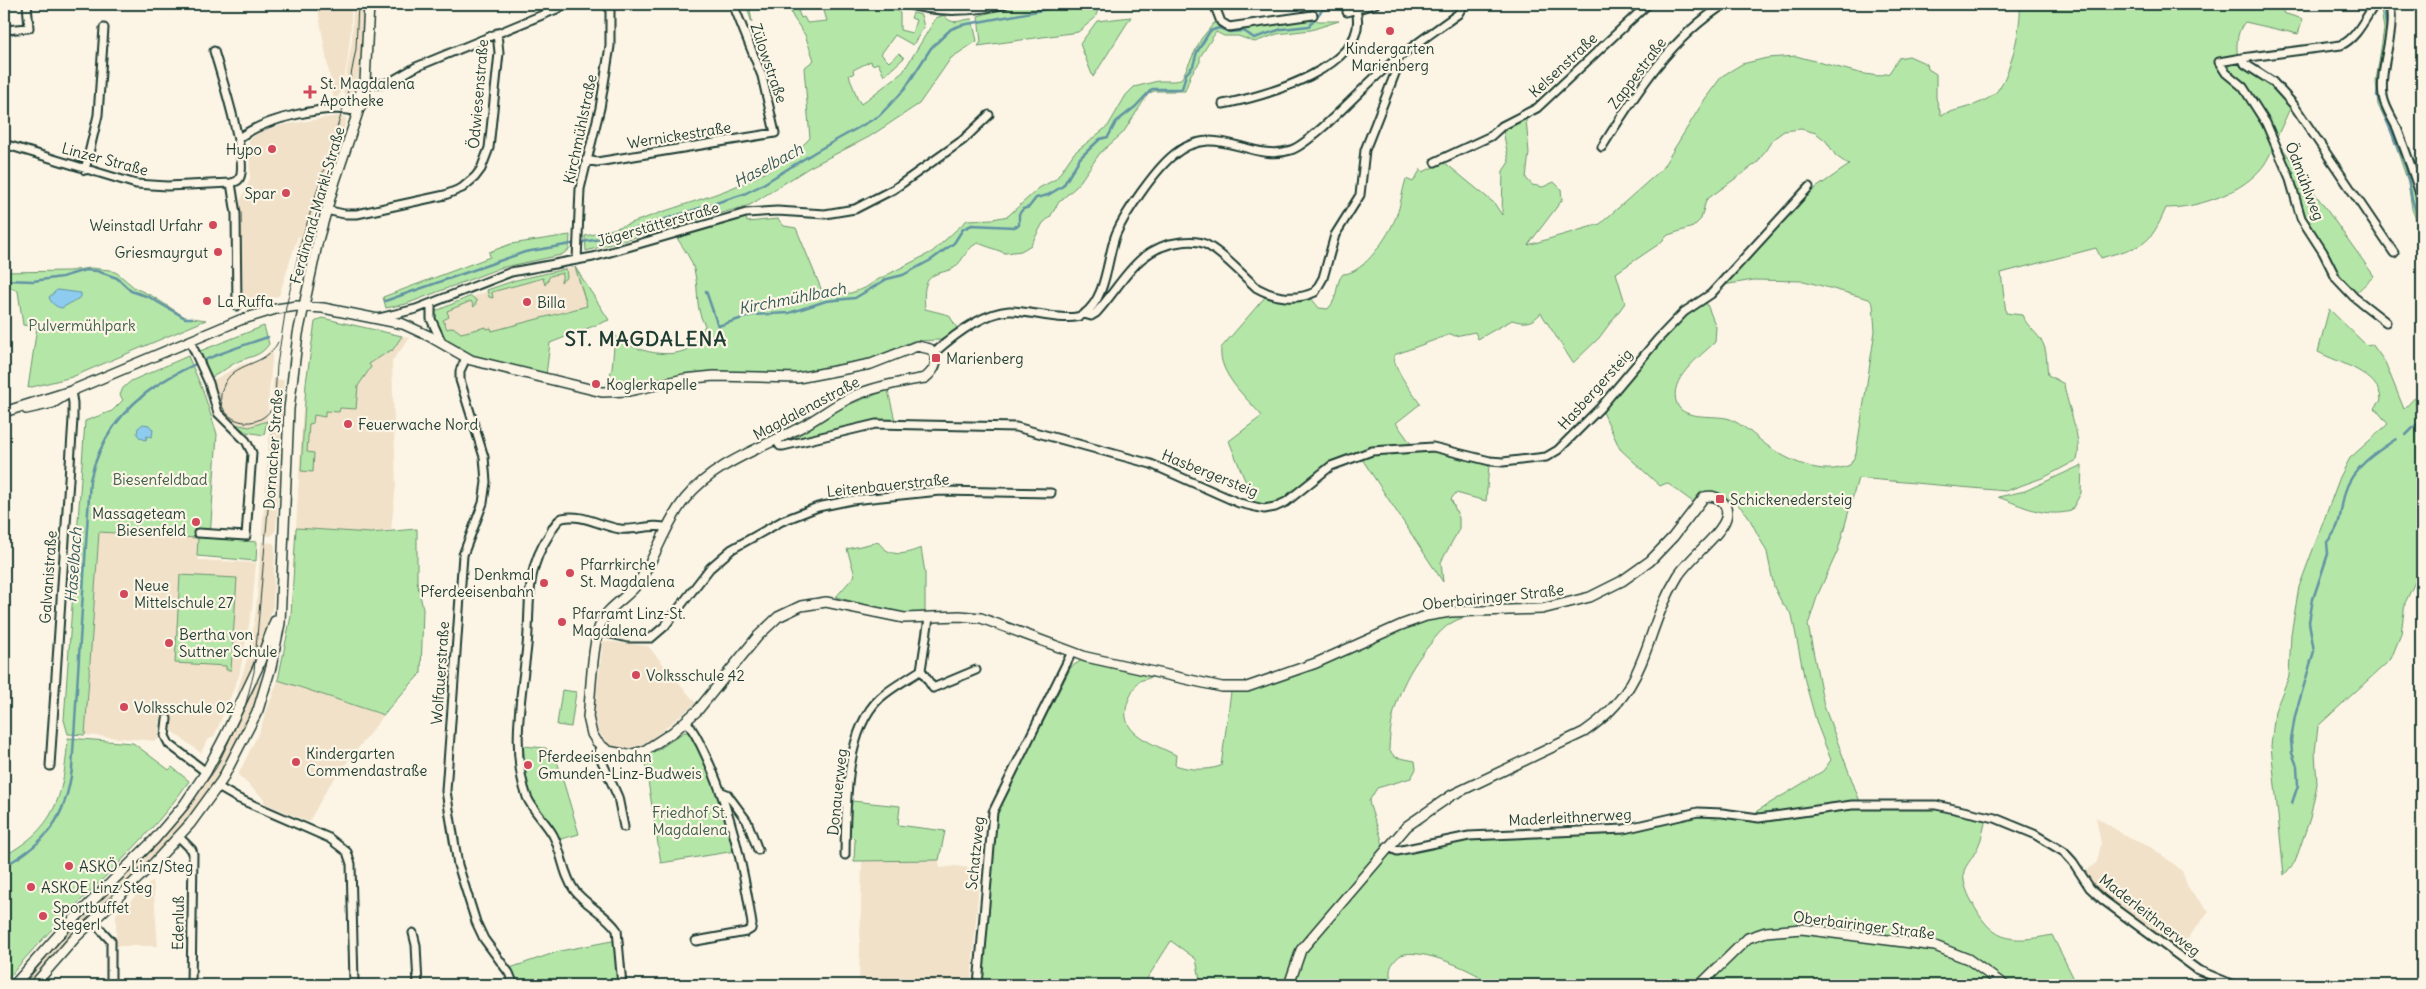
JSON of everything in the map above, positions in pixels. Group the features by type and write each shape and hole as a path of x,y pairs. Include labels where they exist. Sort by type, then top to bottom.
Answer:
{"street":[{"path":"4,30 29,28 27,4"},
{"name":"Ferdinand-Markl-Straße","path":"303,306 326,210 358,112 366,98 365,82 369,4"},
{"path":"365,82 386,84 416,67 569,4"},
{"name":"Kirchmühlstraße","path":"577,260 580,189 600,108 610,46 610,4"},
{"name":"Zülowstraße","path":"733,4 762,76 775,133"},
{"path":"906,4 926,9 941,6 980,8 1005,4"},
{"path":"1214,4 1221,22 1229,27 1313,15"},
{"path":"1348,12 1375,4"},
{"path":"1084,314 1097,296 1112,245 1125,217 1159,170 1171,157 1192,144 1211,140 1274,152 1292,150 1302,144 1395,60 1458,14 1464,4"},
{"name":"Kelsenstraße","path":"1434,162 1491,136 1502,126 1538,108 1648,4"},
{"name":"Zappestraße","path":"1602,147 1645,82 1674,46 1706,17 1725,4"},
{"name":"Ödmühlweg","path":"2375,4 2355,34 2341,45 2219,62 2226,73 2243,87 2266,123 2289,176 2301,218 2323,252 2336,278 2354,296 2386,322"},
{"path":"2390,4 2392,25 2382,85 2383,96 2422,201"},
{"path":"1223,104 1284,89 1316,73 1340,54 1354,38 1359,23 1356,10"},
{"path":"85,170 99,108 104,28"},
{"name":"Ödwiesenstraße","path":"326,210 344,214 357,214 445,195 469,183 481,169 489,148 499,53 497,33"},
{"path":"214,52 239,138 241,174 237,181 231,184 236,214 237,306"},
{"name":"Ödmühlweg","path":"2242,58 2245,64 2273,82 2293,104 2394,254"},
{"path":"934,353 964,330 1001,312 1025,311 1070,317 1084,314 1091,316 1096,313 1126,275 1147,254 1164,245 1185,242 1208,246 1266,292 1286,297 1297,297 1315,292 1324,278 1335,235 1360,195 1362,161 1396,71 1395,60"},
{"path":"239,138 256,126 277,119 339,108 358,112"},
{"name":"Jägerstätterstraße","path":"4,412 70,391 253,315 280,308 303,306 376,318 395,316 431,304 511,272 612,252 746,213 777,211 826,214 855,209 894,189 963,140 989,115"},
{"name":"Wernickestraße","path":"586,160 597,162 775,133"},
{"name":"Linzer Straße","path":"4,144 85,170 153,186 231,184"},
{"name":"Hasbergersteig","path":"776,440 780,446 783,446 876,424 1016,427 1151,464 1239,503 1264,509 1275,508 1286,502 1331,466 1372,451 1433,447 1490,461 1515,462 1546,457 1558,450 1600,408 1658,339 1684,312 1711,294 1809,188"},
{"path":"431,304 431,319 442,344"},
{"name":"Dornacher Straße","path":"34,985 61,953 179,837 218,787 252,723 269,676 279,630 289,409 303,306"},
{"name":"Magdalenastraße","path":"376,318 413,328 466,358 485,365 594,391 615,393 684,379 714,376 780,378 815,376 871,364 917,346 924,346 934,353 936,366 926,378 870,390 854,396 776,440 726,464 710,475 685,499 667,528 645,573 626,598 608,613 598,631"},
{"path":"190,341 202,367 218,413 246,440 252,453 246,536 198,533"},
{"name":"Wolfauerstraße","path":"466,358 460,371 460,380 482,450 486,482 483,503 463,555 446,791 458,865 473,913 484,939 509,973 514,985"},
{"name":"Galvanistraße","path":"50,766 73,413 70,391"},
{"name":"Leitenbauerstraße","path":"598,631 628,638 651,638 665,626 710,568 732,549 782,521 818,507 852,500 940,491 1052,493"},
{"name":"Oberbairinger Straße","path":"601,747 616,754 635,754 659,742 686,721 767,626 778,617 800,606 818,602 835,602 894,617 929,618 960,616 981,618 1072,652 1222,687 1247,687 1316,663 1426,616 1450,612 1542,609 1590,597 1622,581 1650,561 1673,537 1704,497 1714,497 1724,503 1727,510 1723,524 1679,574 1663,605 1637,675 1630,688 1609,712 1584,732 1452,795 1417,818 1388,846 1300,950 1289,985"},
{"path":"622,985 617,930 608,919 580,897 571,885 553,836 528,799 519,740 520,698 528,626 528,601 537,557 557,521 568,516 630,530 660,526 667,528"},
{"name":"Dornacher Straße","path":"14,985 62,931 165,828 206,772 256,671 270,638 280,596"},
{"path":"929,618 921,670 933,688 976,670"},
{"path":"598,631 588,717 592,734 601,747 599,750 600,757 618,796 624,827"},
{"name":"Schatzweg","path":"978,985 993,812 1072,652"},
{"name":"Donauerweg","path":"845,855 848,790 860,730 880,698 921,670"},
{"path":"256,671 269,676"},
{"path":"166,719 166,736 169,744 206,772"},
{"path":"686,721 700,741 722,792 737,843 752,924 751,929 746,932 696,941"},
{"path":"218,787 237,798 329,838 347,852 351,864 354,982 356,985"},
{"path":"722,792 727,794 747,821 758,850"},
{"name":"Maderleithnerweg","path":"1388,846 1397,851 1470,836 1624,830 1698,812 1759,818 1852,805 1936,805 1956,808 2009,824 2052,844 2073,862 2090,888 2103,900 2178,956 2210,976 2234,985"},
{"name":"Edenluß","path":"179,837 192,850 193,854 191,985"},
{"path":"94,921 110,938 112,985"},
{"name":"Oberbairinger Straße","path":"1700,985 1748,938 1766,932 1802,929 1935,946 1968,959 2004,985"},
{"path":"413,933 416,945 418,985"},
{"path":"2418,985 2422,982"}],"shaded area":[{"path":"317,4 351,4 351,28 347,64 340,94 334,102"},
{"path":"353,4 365,4 364,43 356,93 343,94 352,40"},
{"path":"337,116 346,118 346,122 307,249 297,246 300,237 298,236 279,296 241,305 240,202 250,179 249,140 258,133 277,126"},
{"name":"Billa","path":"575,267 600,306 471,343 443,335 439,328 436,311 516,280"},
{"name":"Feuerwache Nord","path":"400,335 410,338 392,361 396,485 391,530 370,533 296,528 303,407 309,405"},
{"path":"273,347 267,421 249,427 229,421 220,409 213,380 241,365 260,360"},
{"path":"273,379 284,380 276,530 271,536 262,535"},
{"name":"Bertha von Suttner Schule","path":"99,532 198,538 197,556 199,560 256,563 252,610 239,676 214,737 207,740 201,753 170,730 170,720 160,719 159,739 156,741 85,735"},
{"path":"261,542 273,543 275,546 273,605 262,647 241,690 237,692 249,653 256,610"},
{"name":"Volksschule 42","path":"603,641 648,646 696,703 647,743 627,750 611,746 599,733 594,717"},
{"path":"262,679 256,706 227,766 186,825 31,985 19,985 51,949 171,826 253,687 258,680"},
{"name":"Kindergarten Commendastraße","path":"278,680 384,715 328,787 309,822 264,803 264,799 238,775 259,732"},
{"path":"2096,817 2129,838 2151,847 2175,865 2182,871 2189,890 2209,911 2182,946 2186,950 2181,956 2106,898 2090,881 2085,872 2097,862 2101,844"},
{"path":"939,860 940,868 955,866 980,869 971,985 859,985 862,861"},
{"path":"153,880 158,946 116,946 116,914"}],"green space":[{"path":"746,4 763,5 750,9 752,23"},
{"path":"788,4 815,4 798,11 801,18 804,17 807,23 827,21 822,4 875,4 885,6 900,13 900,30 912,33 916,20 911,18 913,13 921,15 924,27 913,45 895,35 881,54 889,62 899,53 904,58 884,76 878,63 872,65 871,61 853,70 854,74 849,75 861,104 903,72 936,18 944,15 953,22 972,19 977,41 951,58 919,104 869,137 810,167 750,205 586,251 585,236 625,225 742,184 778,164 810,138 804,68 814,60 805,35 793,17"},
{"path":"1020,4 1117,4 1099,7 1095,18 1078,32 978,46 981,42 978,16"},
{"path":"2020,4 2283,4 2283,13 2303,19 2298,34 2245,22 2239,31 2237,42 2239,65 2274,88 2291,106 2276,139 2374,276 2356,293 2339,276 2303,216 2276,140 2264,164 2250,179 2229,193 2216,198 2191,205 2166,208 2154,232 2135,248 2101,258 2096,248 2001,273 2006,313 2022,315 2043,344 2046,352 2048,375 2064,384 2078,443 2077,460 2045,477 2006,491 1858,478 1838,550 1818,594 1808,625 1824,706 1862,807 1950,810 1986,818 1978,846 1964,871 1965,886 1978,914 1994,931 2013,939 2052,935 2077,985 1492,985 1485,979 1462,967 1434,957 1410,953 1401,955 1391,966 1390,974 1393,985 1201,985 1196,959 1171,941 1143,985 982,985 997,813 1071,667 1082,660 1156,676 1139,681 1130,697 1126,710 1127,720 1131,729 1139,736 1176,755 1175,765 1192,769 1209,769 1221,766 1231,692 1248,690 1416,622 1450,616 1475,615 1455,621 1441,631 1413,667 1400,693 1392,720 1389,750 1395,757 1415,761 1416,769 1411,778 1377,788 1369,801 1383,847 1368,865 1386,854 1397,855 1470,838 1615,833 1647,828 1690,816 1709,814 1758,819 1757,811 1823,771 1831,760 1817,724 1805,681 1792,615 1782,603 1774,587 1767,552 1747,514 1736,503 1712,491 1700,494 1693,502 1667,483 1660,486 1620,449 1602,410 1663,337 1676,324 1706,302 1716,327 1715,342 1681,377 1675,395 1677,404 1681,409 1693,415 1730,419 1744,427 1774,450 1806,465 1828,469 1850,465 1856,454 1875,331 1873,304 1869,299 1804,281 1754,280 1723,285 1813,190 1849,165 1836,156 1826,141 1816,133 1801,129 1784,131 1773,139 1758,162 1706,200 1701,219 1693,227 1668,235 1659,244 1616,273 1625,303 1599,338 1573,363 1541,313 1528,322 1512,320 1478,339 1475,332 1455,336 1451,334 1394,355 1400,374 1420,404 1396,423 1411,444 1388,445 1358,451 1345,456 1307,480 1278,503 1264,506 1255,505 1229,441 1262,416 1228,376 1221,358 1221,348 1265,297 1286,300 1311,298 1319,308 1328,309 1332,304 1343,274 1359,268 1367,261 1388,234 1399,208 1406,179 1413,182 1421,169 1423,172 1444,162 1494,203 1502,215 1503,171 1509,162 1503,130 1526,119 1529,153 1526,178 1532,185 1543,187 1554,182 1561,189 1562,200 1528,245 1600,224 1661,170 1705,99 1722,76 1742,64 1767,58 1796,56 1859,73 1878,76 1889,73 1899,58 1909,56 1927,64 1928,69 1936,74 1936,98 1941,115 1982,102 1994,94 2000,87 2010,65 2017,38"},
{"path":"2380,4 2386,4 2390,24 2380,96 2382,105 2391,122 2413,178 2422,209 2422,235 2412,209 2408,182 2390,129 2378,105 2376,81 2384,29"},
{"path":"1131,17 1093,77 1080,44 1097,21"},
{"path":"1313,18 1318,21 1339,21 1311,30 1277,34 1255,42 1238,36 1224,36 1216,32 1200,57 1200,62 1191,74 1185,91 1154,91 1148,94 1123,133 1100,153 1077,186 1059,202 1050,217 1043,223 1031,245 1021,251 1005,253 978,243 971,248 954,268 933,275 925,287 925,309 949,315 958,330 941,340 913,341 862,362 800,373 707,372 620,387 610,387 607,384 612,369 615,335 639,349 670,354 691,347 702,332 705,325 698,307 694,269 677,238 746,218 747,222 778,219 784,226 796,228 822,291 840,294 851,293 865,288 932,252 967,220 993,219 1008,216 1039,188 1056,179 1074,153 1108,126 1126,95 1134,87 1158,81 1176,81 1182,78 1201,39 1214,23 1230,30"},
{"path":"570,235 569,250 561,255 500,268 406,304 386,308 383,297 490,257 489,252 511,244"},
{"path":"575,267 609,320 550,343 546,375 496,364 477,357 460,349 446,339 437,326 436,311 471,296 477,301 474,307 471,301 447,311 449,317 443,320 447,329 453,327 461,333 486,327 487,329 491,328 492,331 587,306"},
{"name":"Pulvermühlpark","path":"90,268 110,270 117,273 135,288 152,296 185,317 206,320 72,377 28,388 37,327 23,325 18,291 9,287 4,290 4,272 69,271"},
{"path":"566,269 567,277 561,282 563,273 550,276 545,285 543,278 492,292 493,298 489,297 487,290 516,280"},
{"path":"2329,309 2366,345 2372,344 2385,362 2404,409 2422,390 2422,567 2405,603 2401,634 2391,659 2318,726 2315,752 2317,784 2310,818 2295,862 2284,875 2271,746 2275,711 2289,676 2291,634 2299,587 2340,477 2350,458 2388,424 2375,408 2381,400 2379,391 2374,383 2357,370 2318,352"},
{"path":"322,318 402,336 392,351 369,364 371,367 358,386 356,409 340,408 339,412 325,411 325,417 314,415 313,423 309,424 307,452 314,453 313,472 301,471 306,383 315,322"},
{"path":"264,326 269,344 266,348 212,377 200,351"},
{"name":"Biesenfeldbad","path":"188,356 203,391 217,434 210,538 257,542 256,561 197,556 198,538 99,532 85,735 68,734 64,720 85,421 112,411 123,400 120,395 123,388 131,381"},
{"path":"888,390 895,421 862,424 786,443 845,406"},
{"path":"267,421 264,435 246,432 235,424 249,427"},
{"path":"1422,448 1450,453 1489,465 1486,501 1456,493 1451,499 1459,518 1459,529 1441,562 1443,582 1360,456"},
{"path":"2082,465 2081,493 2071,511 2061,513 2043,512 1998,497 2025,491"},
{"path":"296,528 370,533 417,529 417,581 423,609 421,673 384,715 278,680 291,616"},
{"path":"878,542 887,551 898,554 921,548 925,573 925,613 900,614 836,597 855,575 847,549"},
{"path":"180,575 237,578 231,670 226,670 226,666 175,663"},
{"path":"562,690 576,692 571,727 557,725"},
{"name":"Friedhof St. Magdalena","path":"684,732 688,732 695,741 709,770 735,851 661,863 644,756 658,750"},
{"name":"ASKÖ - Linz/Steg","path":"68,738 133,743 169,770 172,767 189,781 146,835 49,932 4,984 4,856 22,845 47,821 60,792"},
{"path":"523,746 546,748 558,764 579,834 558,840 532,801 527,786"},
{"path":"852,801 900,806 898,825 945,831 939,860 854,861 855,840 849,834"},
{"path":"617,940 620,985 517,985 510,968 560,951"}],"water":[{"path":"57,290 81,293 81,297 62,308 54,304 49,297"},
{"path":"143,424 149,425 153,430 152,437 147,436 146,440 140,438 137,434 138,428"}],"waterway":[{"name":"Haselbach","path":"385,301 525,252 606,238 744,194 879,116 904,90 931,48 951,29 962,25 1064,6 1095,4"},
{"name":"Kirchmühlbach","path":"706,291 718,326 752,315 789,313 826,301 855,298 887,279 903,275 931,260 954,243 963,229 972,225 1014,227 1019,225 1019,214 1023,209 1029,207 1036,198 1048,195 1063,186 1080,158 1100,139 1108,137 1116,122 1135,107 1152,89 1182,89 1186,74 1193,66 1197,52 1210,31 1219,28 1230,32 1244,31 1254,38 1282,29 1309,26 1322,10 1336,4"},
{"path":"2383,4 2387,30 2377,96 2406,168 2412,199 2422,230"},
{"path":"4,280 33,281 62,277 85,270 97,271 117,278 131,291 149,297 185,318 192,318"},
{"name":"Haselbach","path":"4,866 32,848 52,827 65,801 69,786 72,769 90,480 100,449 116,424 135,402 157,385 182,370 268,337"},
{"path":"2406,435 2422,419"},
{"path":"2292,803 2298,785 2297,766 2292,753 2291,740 2295,716 2314,651 2309,622 2313,599 2328,554 2327,542 2336,530 2345,492 2353,475 2373,455 2396,439"}],"tram line":[{"path":"23,985 61,939 154,848 182,816 216,768 245,707 254,672 268,509 277,365 286,307 302,239 347,96 356,49 358,4"},
{"path":"274,405 266,415 257,421 247,422 237,420 229,415 223,408 221,398 223,387 234,372 266,356 278,342"}],"place":[{"name":"Kindergarten Marienberg","path":"1390,31"},
{"name":"St. Magdalena Apotheke","path":"310,92"},
{"name":"Hypo","path":"272,149"},
{"name":"Spar","path":"286,193"},
{"name":"Weinstadl Urfahr","path":"213,225"},
{"name":"Griesmayrgut","path":"218,252"},
{"name":"La Ruffa","path":"207,301"},
{"name":"Billa","path":"527,302"},
{"name":"Marienberg","path":"936,358"},
{"name":"Koglerkapelle","path":"596,384"},
{"name":"Feuerwache Nord","path":"348,424"},
{"name":"Schickenedersteig","path":"1720,499"},
{"name":"Massageteam Biesenfeld","path":"196,522"},
{"name":"Pfarrkirche St. Magdalena","path":"570,573"},
{"name":"Denkmal Pferdeeisenbahn","path":"544,583"},
{"name":"Neue Mittelschule 27","path":"124,594"},
{"name":"Pfarramt Linz-St. Magdalena","path":"562,622"},
{"name":"Bertha von Suttner Schule","path":"169,643"},
{"name":"Volksschule 42","path":"636,675"},
{"name":"Volksschule 02","path":"124,707"},
{"name":"Kindergarten Commendastraße","path":"296,762"},
{"name":"Pferdeeisenbahn Gmunden-Linz-Budweis","path":"528,765"},
{"name":"ASKÖ - Linz/Steg","path":"69,866"},
{"name":"ASKOE Linz Steg","path":"31,887"},
{"name":"Sportbuffet Stegerl","path":"43,916"}],"district":[{"name":"ST. MAGDALENA","path":"646,338"}]}
